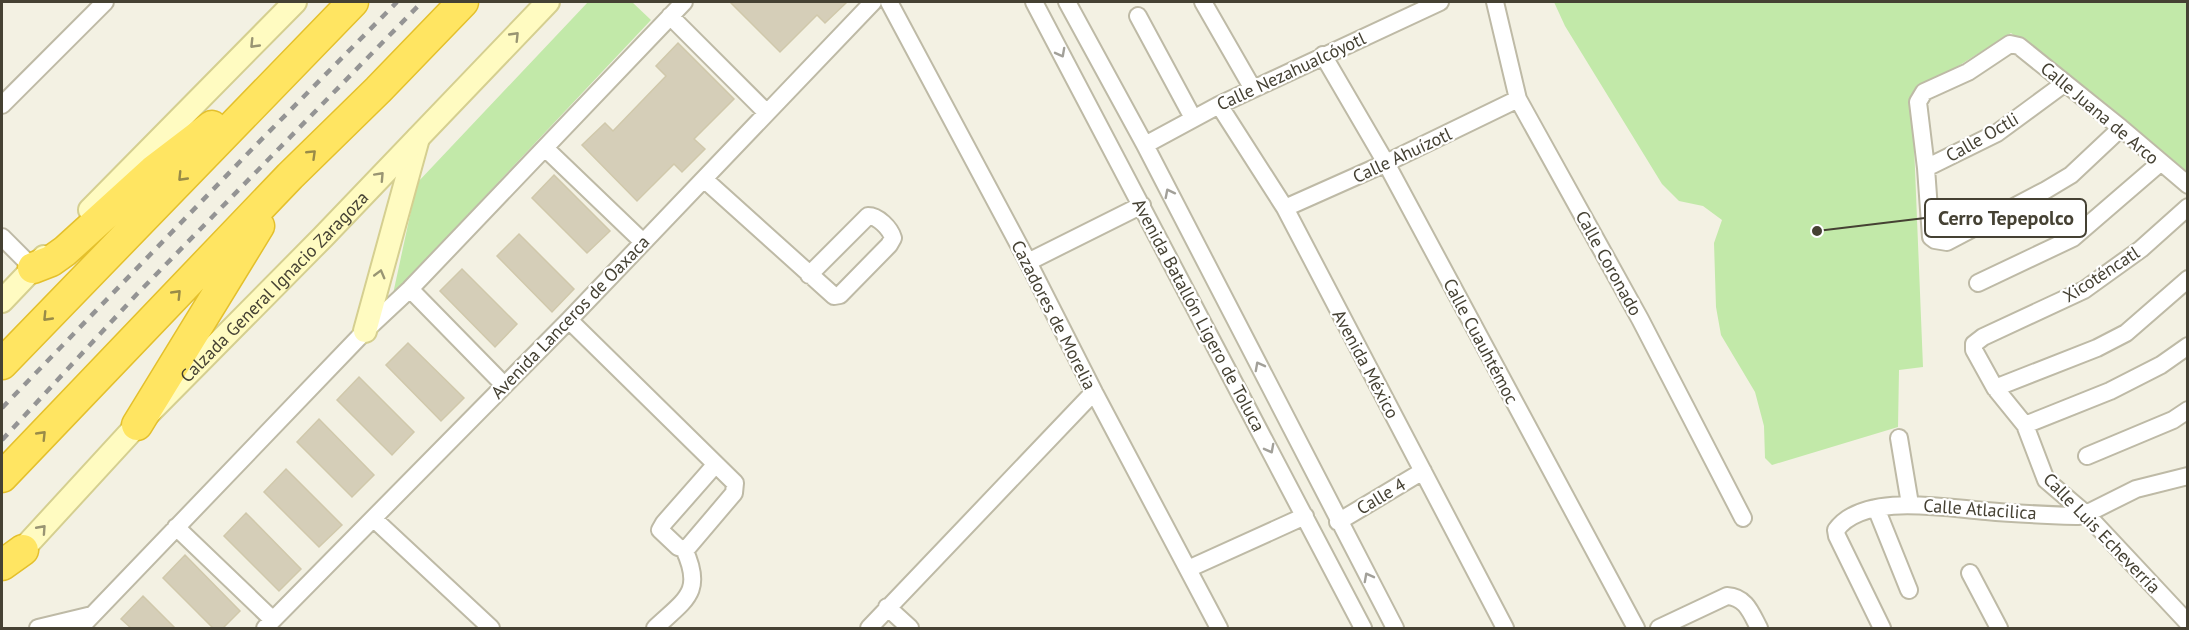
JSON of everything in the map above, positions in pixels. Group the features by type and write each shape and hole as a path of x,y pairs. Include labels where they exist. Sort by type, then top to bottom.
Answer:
{"highway":[{"path":"2,363 353,2"},
{"path":"2,477 290,176 463,2"},
{"path":"33,268 51,261 66,251 153,171 186,145 267,89"},
{"path":"137,425 290,176"}],"main road":[{"path":"2,301 293,2"},
{"name":"Calzada General Ignacio Zaragoza","path":"2,572 12,558 137,425 323,237 548,2"},
{"path":"365,331 418,136"}],"street":[{"path":"2,105 105,2"},
{"path":"80,628 365,331 410,289 684,2"},
{"name":"Avenida Lanceros de Oaxaca","path":"269,624 569,320 873,2"},
{"name":"Cazadores de Morelia","path":"889,2 1219,628"},
{"name":"Avenida Batallón Ligero de Toluca","path":"1034,2 1363,628"},
{"name":"Avenida Batallón Ligero de Toluca","path":"1068,2 1145,145 1338,522 1395,628"},
{"path":"1203,2 1253,89"},
{"name":"Calle Nezahualcóyotl","path":"1145,145 1219,105 1440,2"},
{"name":"Calle Coronado","path":"1495,2 1518,99 1640,319 1743,518"},
{"path":"670,16 766,112"},
{"path":"1138,16 1193,118"},
{"name":"Calle Juana de Arco","path":"1926,168 1918,106 1924,92 1968,72 2010,44 2019,46 2121,128 2187,185"},
{"name":"Calle Cuauhtémoc","path":"1323,55 1386,164 1636,628"},
{"name":"Calle Octli","path":"1926,168 1997,133 2065,83"},
{"name":"Calle Ahuízotl","path":"1285,208 1386,164 1518,99"},
{"name":"Avenida México","path":"1219,105 1285,208 1505,628"},
{"path":"1926,168 1930,237 1947,242 2070,175 2121,128"},
{"path":"545,148 643,242"},
{"path":"1978,283 2073,238 2160,163"},
{"path":"704,179 809,275 831,294 840,295 889,245 893,238 891,232 874,217 868,216 809,275"},
{"path":"1028,262 1142,205"},
{"name":"Xicoténcatl","path":"1974,344 1983,337 2084,290 2141,249 2187,207"},
{"path":"2,237 33,268"},
{"path":"1995,388 2097,348 2126,333 2187,279"},
{"path":"410,289 504,385"},
{"path":"569,320 715,465 734,480 735,489 689,546 684,549"},
{"name":"Calle Luis Echeverría","path":"1974,344 1976,355 1995,388 2025,424 2046,480 2086,514 2187,623"},
{"path":"2025,424 2110,391 2161,366 2187,346"},
{"path":"869,628 1094,392"},
{"path":"2087,456 2173,420 2187,411"},
{"path":"1899,438 1910,504"},
{"path":"655,628 684,601 691,590 694,578 684,549 678,547 662,533 662,526 715,465"},
{"name":"Calle 4","path":"1338,522 1423,471"},
{"path":"2086,514 2136,489 2187,476"},
{"name":"Calle Atlacilica","path":"1882,628 1836,530 1846,520 1876,508 1910,504 2067,516 2086,514"},
{"path":"1876,508 1910,590"},
{"path":"1188,569 1305,516"},
{"path":"374,519 479,625"},
{"path":"176,527 269,624"},
{"path":"1970,573 1999,628"},
{"path":"1659,628 1718,599 1737,597 1744,603 1759,628"},
{"path":"887,607 910,628"},
{"path":"38,628 93,615"}],"green space":[{"path":"588,2 632,2 651,20 393,294 417,183"},
{"path":"1554,2 2187,2 2187,173 2011,33 1912,95 1923,367 1899,370 1898,427 1772,465 1765,458 1764,426 1755,392 1721,335 1716,307 1714,243 1722,220 1703,206 1679,201 1662,184 1565,26"}],"building":[{"path":"730,2 847,2 825,23 817,15 780,52"},
{"path":"678,43 734,99 694,139 705,149 682,172 674,164 637,201 582,145 605,123 613,131 666,76 656,66"},
{"path":"554,175 610,231 587,253 532,198"},
{"path":"519,234 574,289 552,312 497,256"},
{"path":"462,269 517,324 495,347 440,291"},
{"path":"408,343 464,398 441,421 386,365"},
{"path":"359,377 414,432 392,455 337,400"},
{"path":"319,419 374,475 352,497 297,442"},
{"path":"286,469 342,525 319,547 264,492"},
{"path":"246,513 301,569 279,591 224,536"},
{"path":"185,555 240,611 223,628 213,628 163,578"},
{"path":"143,596 175,628 131,628 121,619"}],"railway":[{"path":"2,408 397,2"},
{"path":"2,440 137,294 422,2"}],"place":[{"name":"Cerro Tepepolco","path":"1817,231"}]}
